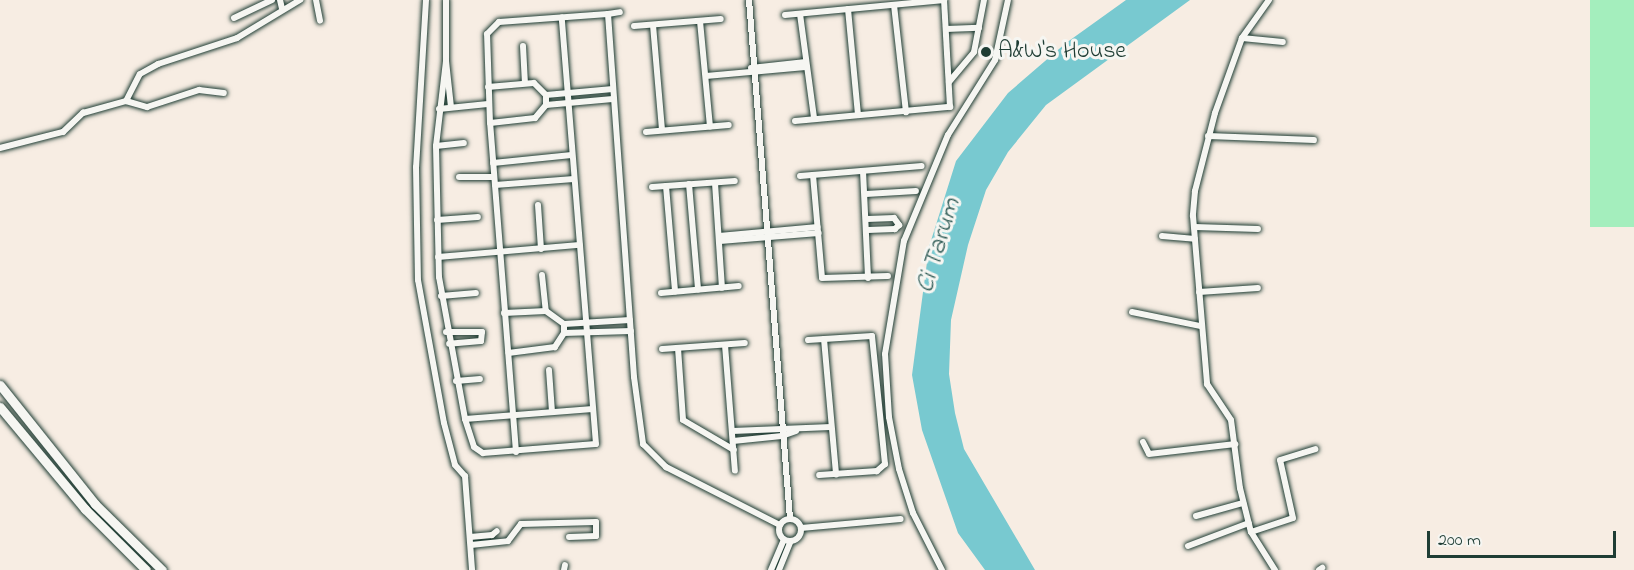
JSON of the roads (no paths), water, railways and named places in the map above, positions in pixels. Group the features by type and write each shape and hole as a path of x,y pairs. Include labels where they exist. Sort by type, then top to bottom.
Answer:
{"main road":[{"path":"0,385 95,504 162,570"},
{"path":"0,408 85,509 146,570"}],"street":[{"path":"234,18 272,0"},
{"path":"280,0 282,9"},
{"path":"126,101 140,74 158,64 231,41 300,0"},
{"path":"316,0 320,21"},
{"path":"426,0 416,167 418,280 444,423 455,465 465,476 472,570"},
{"path":"446,0 446,61 451,107"},
{"path":"749,0 781,428 790,519 801,528 901,519"},
{"path":"785,15 944,0 951,104 947,109 795,121"},
{"path":"949,82 974,52 984,0"},
{"path":"942,570 913,513 899,469 890,417 885,354 904,241 948,135 995,60 1008,0"},
{"path":"1269,0 1242,38 1208,136 1195,191 1195,227 1200,326 1208,389 1228,413 1243,503 1251,532 1275,570"},
{"path":"894,5 906,112"},
{"path":"848,9 858,115"},
{"path":"516,452 488,104 489,28 499,21 620,12"},
{"path":"608,14 639,434 648,452 666,467 780,525 787,541 779,570"},
{"path":"800,14 814,118"},
{"path":"446,61 436,146 438,257 446,332 465,419 478,452 516,452 595,446 562,17"},
{"path":"634,26 721,19"},
{"path":"700,21 710,127"},
{"path":"653,25 662,130"},
{"path":"946,29 979,28"},
{"path":"1242,38 1283,42"},
{"path":"523,46 525,82"},
{"path":"706,74 806,65"},
{"path":"488,87 525,82 539,86 546,95 546,105"},
{"path":"546,95 613,89"},
{"path":"0,148 63,132 83,113 126,101 147,107 199,90 224,93"},
{"path":"490,123 529,120 546,105 613,99"},
{"path":"439,109 488,104"},
{"path":"646,132 729,125"},
{"path":"1208,136 1314,140"},
{"path":"436,146 464,143"},
{"path":"493,162 572,155"},
{"path":"800,176 922,166"},
{"path":"863,171 866,194 868,278"},
{"path":"813,175 822,278 888,276"},
{"path":"459,177 494,177"},
{"path":"495,185 574,179"},
{"path":"652,187 735,181"},
{"path":"715,183 722,288"},
{"path":"689,184 698,290"},
{"path":"666,186 675,292"},
{"path":"866,194 916,191"},
{"path":"538,205 541,249"},
{"path":"437,220 478,218"},
{"path":"867,219 894,219 899,225 896,229 867,230"},
{"path":"1195,227 1258,229"},
{"path":"719,239 818,230"},
{"path":"1162,236 1196,239"},
{"path":"438,257 579,245"},
{"path":"542,275 546,311"},
{"path":"661,293 739,286"},
{"path":"1199,292 1258,288"},
{"path":"441,296 476,293"},
{"path":"504,314 546,311 564,324 630,320"},
{"path":"1132,312 1200,326"},
{"path":"508,353 555,347 564,333 564,324"},
{"path":"564,333 631,331"},
{"path":"446,332 482,332 481,341 449,344"},
{"path":"808,340 872,336 882,420 885,464 882,469 819,475"},
{"path":"824,339 836,474"},
{"path":"663,349 745,343"},
{"path":"726,345 735,471"},
{"path":"678,348 683,420 734,450"},
{"path":"549,370 552,412"},
{"path":"456,381 480,379"},
{"path":"465,419 593,409"},
{"path":"733,441 782,436 796,431 831,427"},
{"path":"732,431 781,428 796,431"},
{"path":"1143,442 1149,454 1234,444"},
{"path":"1251,532 1293,518 1281,457 1315,449"},
{"path":"1196,516 1243,503"},
{"path":"780,525 790,519"},
{"path":"471,545 511,540 515,528 521,524 596,522 595,537 569,537"},
{"path":"1188,546 1249,523"},
{"path":"771,570 787,541 797,539 801,528"},
{"path":"470,537 492,535 497,531"}],"water":[{"name":"Ci Tarum","path":"1126,0 1190,0 1046,105 1008,152 986,190 968,245 951,320 949,374 955,413 964,449 1035,570 985,570 958,533 922,430 912,375 929,247 956,161 1008,93 1066,43"}],"place":[{"name":"A&W's House","path":"986,52"}]}
